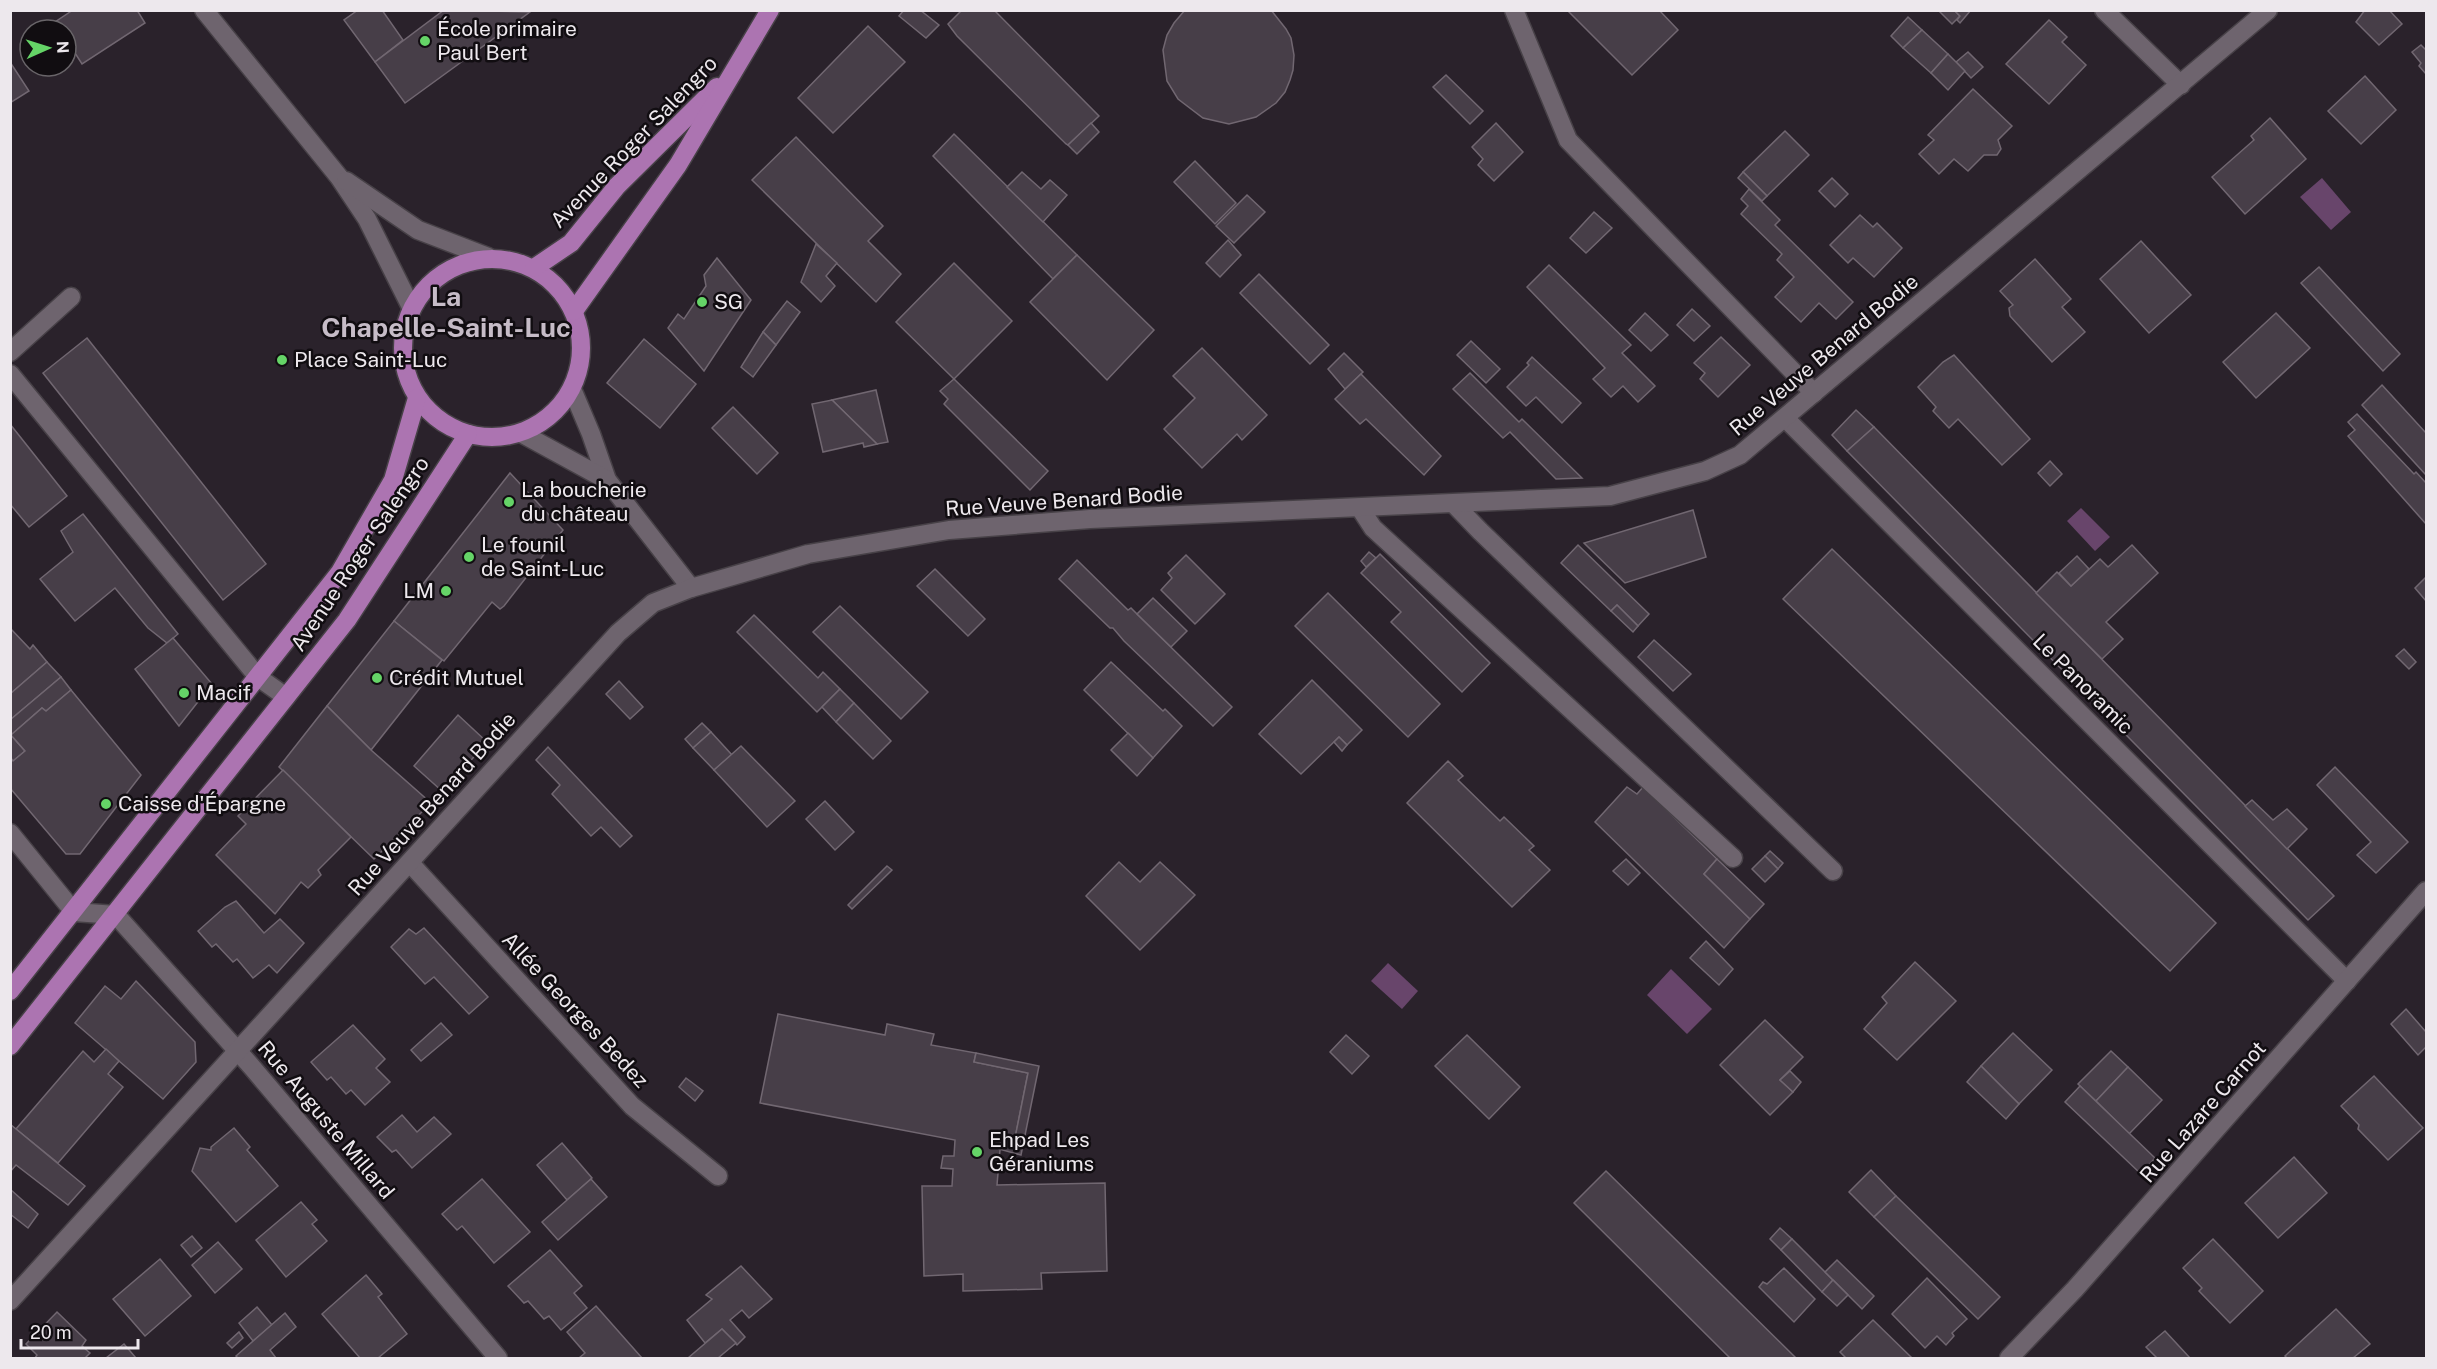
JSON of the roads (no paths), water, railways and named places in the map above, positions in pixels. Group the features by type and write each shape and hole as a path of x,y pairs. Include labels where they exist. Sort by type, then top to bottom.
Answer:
{"main road":[{"name":"Avenue Roger Salengro","path":"574,311 678,165 770,10"},
{"name":"Avenue Roger Salengro","path":"534,268 571,243 617,186 737,67"},
{"path":"488,257 512,260 534,268 557,286 574,311 581,337 580,364 572,389 558,408 542,423 521,433 495,438 468,434 448,426 431,414 417,398 407,377 402,353 404,330 411,307 425,288 443,272 464,262 488,257"},
{"name":"Avenue Roger Salengro","path":"10,991 340,572 393,480 417,398"},
{"name":"Avenue Roger Salengro","path":"10,1046 116,915 347,620 468,434"}],"street":[{"path":"204,10 339,177 367,219 411,307"},
{"path":"1514,10 1568,140 1814,393"},
{"path":"2104,10 2181,85"},
{"name":"Rue Veuve Benard Bodie","path":"10,1302 618,633 653,603 691,588 808,554 949,530 1090,519 1610,496 1705,471 1740,455 2268,10"},
{"path":"339,177 418,230 488,257"},
{"path":"10,352 71,297"},
{"path":"10,374 258,677 286,697"},
{"path":"572,389 607,480 691,588"},
{"name":"Le Panoramic","path":"1785,418 2347,981"},
{"path":"521,433 607,480"},
{"path":"1454,504 1833,871"},
{"path":"1360,508 1373,528 1733,858"},
{"path":"10,833 74,912 116,915"},
{"name":"Allée Georges Bedez","path":"410,863 632,1106 718,1176"},
{"name":"Rue Lazare Carnot","path":"2009,1359 2075,1289 2427,891"},
{"name":"Rue Auguste Millard","path":"116,915 237,1051 498,1359"}],"place":[{"name":"École primaire Paul Bert","path":"425,41"},
{"name":"SG","path":"702,302"},
{"name":"Place Saint-Luc","path":"282,360"},
{"name":"La boucherie du château","path":"509,502"},
{"name":"Le founil de Saint-Luc","path":"469,557"},
{"name":"LM","path":"446,591"},
{"name":"Crédit Mutuel","path":"377,678"},
{"name":"Macif","path":"184,693"},
{"name":"Caisse d'Épargne","path":"106,804"},
{"name":"Ehpad Les Géraniums","path":"977,1152"}],"district":[{"name":"La Chapelle-Saint-Luc","path":"446,312"}]}
